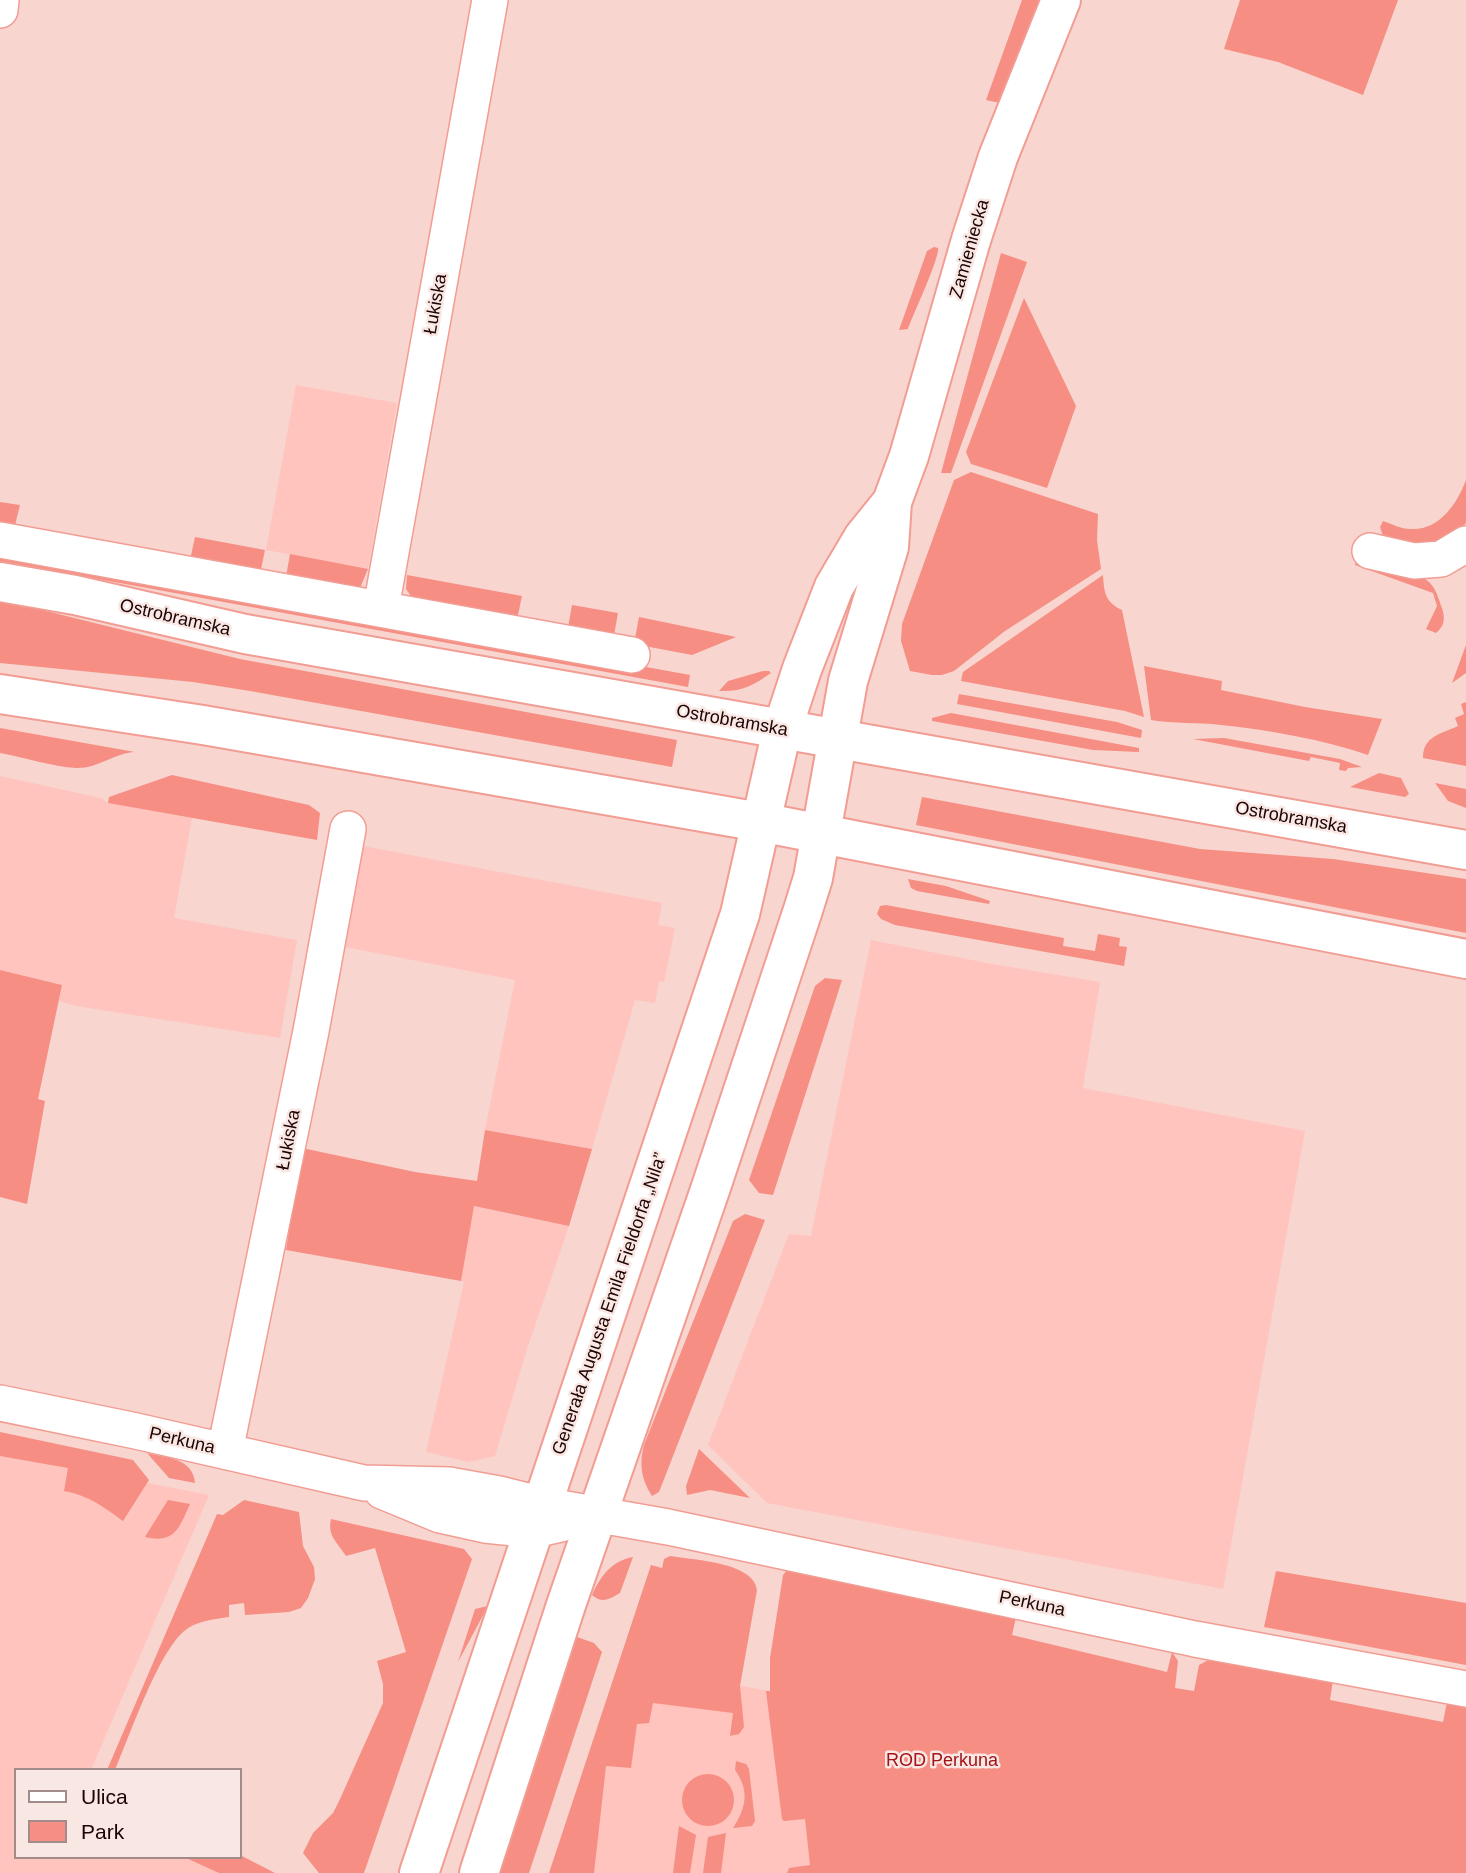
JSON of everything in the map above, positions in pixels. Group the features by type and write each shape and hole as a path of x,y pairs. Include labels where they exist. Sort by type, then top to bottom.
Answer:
{"street":[{"path":"0,10 1,0"},
{"name":"Łukiska","path":"382,608 491,0"},
{"name":"Zamieniecka","path":"821,834 848,681 889,547 892,502 909,456 971,240 998,158 1061,0"},
{"name":"Zamieniecka","path":"782,730 807,655 834,587 863,538 892,502"},
{"path":"0,541 632,655"},
{"path":"1370,551 1414,561 1441,559 1466,544"},
{"name":"Ostrobramska","path":"0,582 75,595 258,636 1466,850"},
{"path":"0,694 231,730 760,822 1466,959"},
{"name":"Generała Augusta Emila Fieldorfa „Nila”","path":"419,1873 740,914 782,730"},
{"name":"Łukiska","path":"225,1451 311,1031 348,829"},
{"path":"480,1873 566,1605 803,910 813,878 821,834"},
{"name":"Perkuna","path":"0,1403 364,1483 449,1485 538,1518 598,1516 668,1527 1195,1639 1466,1689"}],"shaded area":[{"path":"296,385 397,403 368,569 266,550"},
{"path":"0,776 101,798 108,803 192,818 174,918 297,940 280,1038 76,1006 59,1001 62,985 0,970"},
{"path":"358,845 662,903 658,925 675,928 664,982 659,981 655,1003 635,1000 592,1149 485,1130 515,980 340,946"},
{"path":"871,940 1100,982 1083,1088 1305,1131 1223,1589 767,1503 708,1445 789,1234 811,1236"},
{"path":"473,1206 569,1226 527,1349 495,1456 469,1462 426,1452 464,1282 461,1281"},
{"path":"0,1454 209,1495 92,1768 14,1768 14,1859 193,1859 225,1873 0,1873"},
{"path":"633,1667 770,1691 825,1873 574,1873"}],"green space":[{"path":"1022,0 1042,0 1000,103 986,100"},
{"path":"1240,0 1398,0 1363,95 1278,62 1224,49"},
{"path":"938,248 935,262 908,329 899,330 927,251"},
{"path":"1001,253 1027,262 951,473 941,473"},
{"path":"1024,298 1076,406 1047,488 971,464 966,452"},
{"path":"971,472 1098,514 1097,540 1101,569 1005,631 954,671 932,675 910,671 901,641 902,624 954,480"},
{"path":"1466,480 1466,523 1456,532 1428,544 1384,539 1380,527 1383,521 1410,529 1430,526 1438,521 1452,507"},
{"path":"0,502 20,505 14,529 0,531"},
{"path":"195,537 265,550 260,574 190,560"},
{"path":"0,549 690,675 688,687 0,561"},
{"path":"290,554 368,569 360,588 285,582"},
{"path":"1356,561 1406,571 1424,578 1436,591 1443,612 1441,628 1436,633 1426,629 1437,606 1433,593 1355,565"},
{"path":"407,575 522,596 516,624 417,605 406,589"},
{"path":"1103,575 1106,596 1122,610 1144,717 1125,711 961,681 963,672"},
{"path":"0,602 240,659 677,740 672,767 193,682 0,663"},
{"path":"572,605 618,613 613,641 567,633"},
{"path":"639,617 736,637 692,655 634,644"},
{"path":"1466,645 1466,673 1452,683"},
{"path":"1144,666 1222,681 1221,690 1382,719 1368,755 1276,732 1151,720"},
{"path":"763,671 771,673 746,687 719,691 728,681"},
{"path":"959,694 1117,722 1142,730 1141,738 957,704"},
{"path":"1466,702 1466,766 1423,758 1430,740 1458,726 1455,718 1464,714 1461,704"},
{"path":"951,713 1139,748 1139,752 1093,750 932,721 932,718"},
{"path":"0,728 135,752 84,768 58,766 0,753"},
{"path":"1224,738 1340,759 1362,767 1339,770 1340,763 1311,757 1309,761 1193,739"},
{"path":"1379,773 1401,778 1409,794 1405,797 1350,787"},
{"path":"172,775 309,805 320,813 317,840 108,803 109,797"},
{"path":"1435,783 1466,789 1466,808 1448,801"},
{"path":"922,797 1200,849 1333,859 1466,879 1466,933 916,825"},
{"path":"908,879 946,886 990,901 989,904 917,891 911,888"},
{"path":"880,906 1064,938 1063,946 1095,951 1098,934 1120,938 1119,946 1127,947 1124,966 895,925 881,919 877,914"},
{"path":"0,970 62,985 38,1099 45,1101 27,1204 0,1197"},
{"path":"825,978 842,980 773,1195 759,1193 749,1180 815,986"},
{"path":"485,1130 592,1149 569,1226 474,1206 461,1281 286,1250 302,1148 415,1172 477,1181"},
{"path":"745,1214 765,1220 659,1492 652,1496 642,1471 644,1445 733,1221"},
{"path":"0,1432 133,1460 149,1480 123,1521 89,1499 64,1491 68,1468 0,1456"},
{"path":"699,1449 750,1498 710,1490 687,1495 686,1486"},
{"path":"147,1453 178,1460 189,1468 195,1483 169,1478"},
{"path":"168,1500 190,1504 179,1527 170,1536 155,1539 145,1537"},
{"path":"244,1500 299,1512 303,1546 314,1567 315,1579 308,1598 301,1608 289,1612 245,1615 244,1603 229,1605 229,1617 199,1623 183,1632 173,1643 154,1677 116,1768 108,1768 217,1514 223,1515"},
{"path":"331,1519 464,1549 472,1559 364,1873 319,1873 303,1853 313,1833 333,1813 383,1703 383,1684 377,1661 406,1652 375,1548 346,1556 332,1535"},
{"path":"670,1556 734,1568 745,1573 757,1590 740,1686 744,1727 739,1734 730,1736 733,1713 653,1703 649,1723 637,1724 631,1768 606,1766 594,1873 549,1873 651,1565 662,1568 664,1559"},
{"path":"633,1557 620,1593 603,1600 592,1595 608,1570"},
{"name":"ROD Perkuna","path":"789,1568 1017,1613 1012,1635 1167,1672 1172,1652 1178,1661 1175,1688 1194,1691 1199,1665 1212,1658 1333,1680 1330,1700 1443,1722 1447,1702 1466,1706 1466,1873 787,1873 789,1868 810,1865 805,1819 782,1819 766,1691 770,1691 770,1658 783,1575"},
{"path":"1276,1571 1466,1603 1466,1665 1264,1627"},
{"path":"488,1606 458,1662 475,1609"},
{"path":"577,1637 594,1643 602,1652 529,1873 500,1873"},
{"path":"736,1761 746,1764 749,1769 755,1821 752,1826 733,1828 741,1813 744,1799 743,1785 735,1770"},
{"path":"708,1774 727,1781 734,1800 727,1819 708,1826 689,1819 682,1800 689,1781"},
{"path":"679,1826 696,1835 690,1873 673,1873"},
{"path":"726,1833 721,1873 703,1873 708,1837"},
{"path":"242,1856 275,1873 219,1873 188,1859 242,1859"}]}
